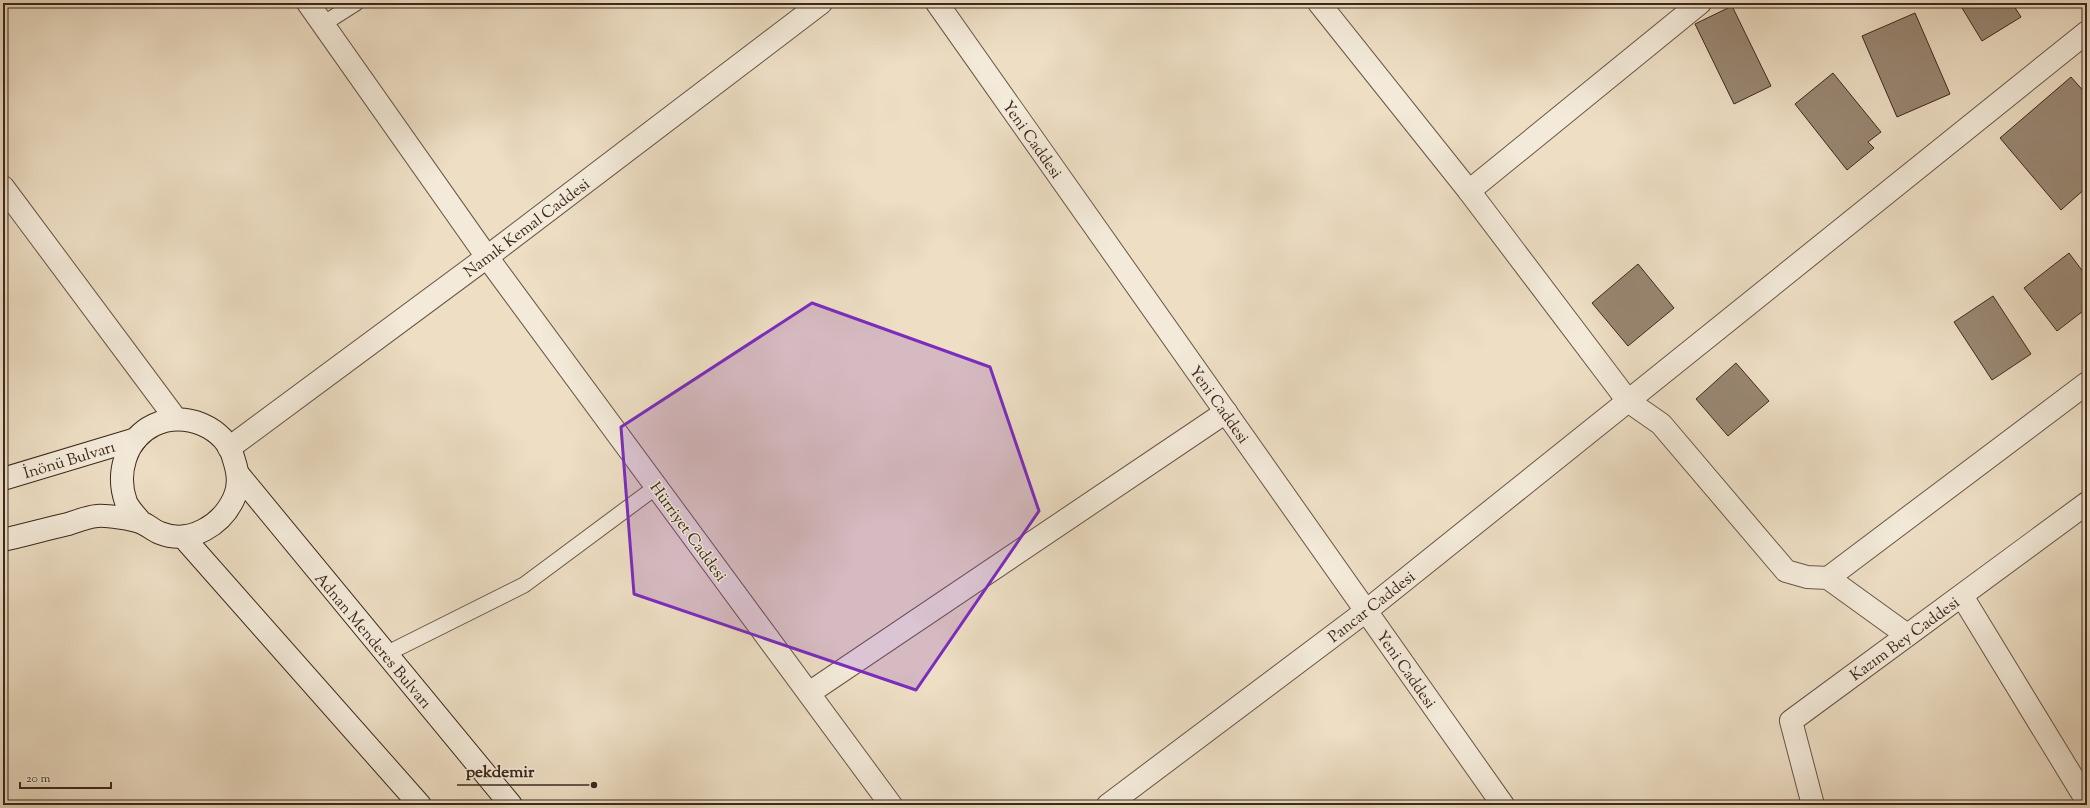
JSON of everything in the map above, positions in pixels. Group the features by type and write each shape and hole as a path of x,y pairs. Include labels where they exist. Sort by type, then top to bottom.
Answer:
{"street":[{"name":"Hürriyet Caddesi","path":"308,3 487,257 891,805"},
{"name":"Namık Kemal Caddesi","path":"229,448 487,257 821,3"},
{"name":"Yeni Caddesi","path":"937,3 1503,805"},
{"path":"1319,3 1468,191 1628,400 1660,424 1786,571 1807,577 1828,578 1908,635"},
{"path":"1468,191 1700,3"},
{"name":"Pancar Caddesi","path":"1108,805 1366,611 2087,32"},
{"path":"3,187 176,419"},
{"path":"1828,578 2087,383"},
{"path":"809,693 1226,412"},
{"path":"176,419 199,422 219,433 232,452 238,474 235,497 224,517 205,530 183,537 161,534 141,522 127,504 121,482 124,458 136,439 154,425 176,419"},
{"name":"İnönü Bulvarı","path":"3,479 136,439"},
{"name":"Adnan Menderes Bulvarı","path":"238,474 511,805"},
{"name":"Kazım Bey Caddesi","path":"1813,805 1792,721 2087,503"},
{"path":"3,540 98,516 141,522"},
{"path":"183,537 420,805"},
{"path":"1962,596 2087,801"}],"lane":[{"path":"323,24 356,3"},
{"path":"386,654 524,585 656,487"}],"highlighted area":[{"path":"812,303 990,367 1039,511 916,690 634,594 621,427"}],"building":[{"path":"1959,3 2012,3 2021,17 1982,41"},
{"path":"1732,6 1771,86 1734,104 1695,24"},
{"path":"1915,13 1950,94 1897,117 1862,36"},
{"path":"1833,73 1881,132 1868,142 1874,148 1847,170 1795,104"},
{"path":"2071,77 2087,95 2087,187 2061,210 2000,138"},
{"path":"2069,253 2087,277 2087,308 2057,331 2024,288"},
{"path":"1638,264 1674,308 1628,346 1592,303"},
{"path":"1993,296 2031,354 1992,380 1954,322"},
{"path":"1736,363 1769,401 1728,436 1696,399"}],"place":[{"name":"pekdemir","path":"594,785"}]}
